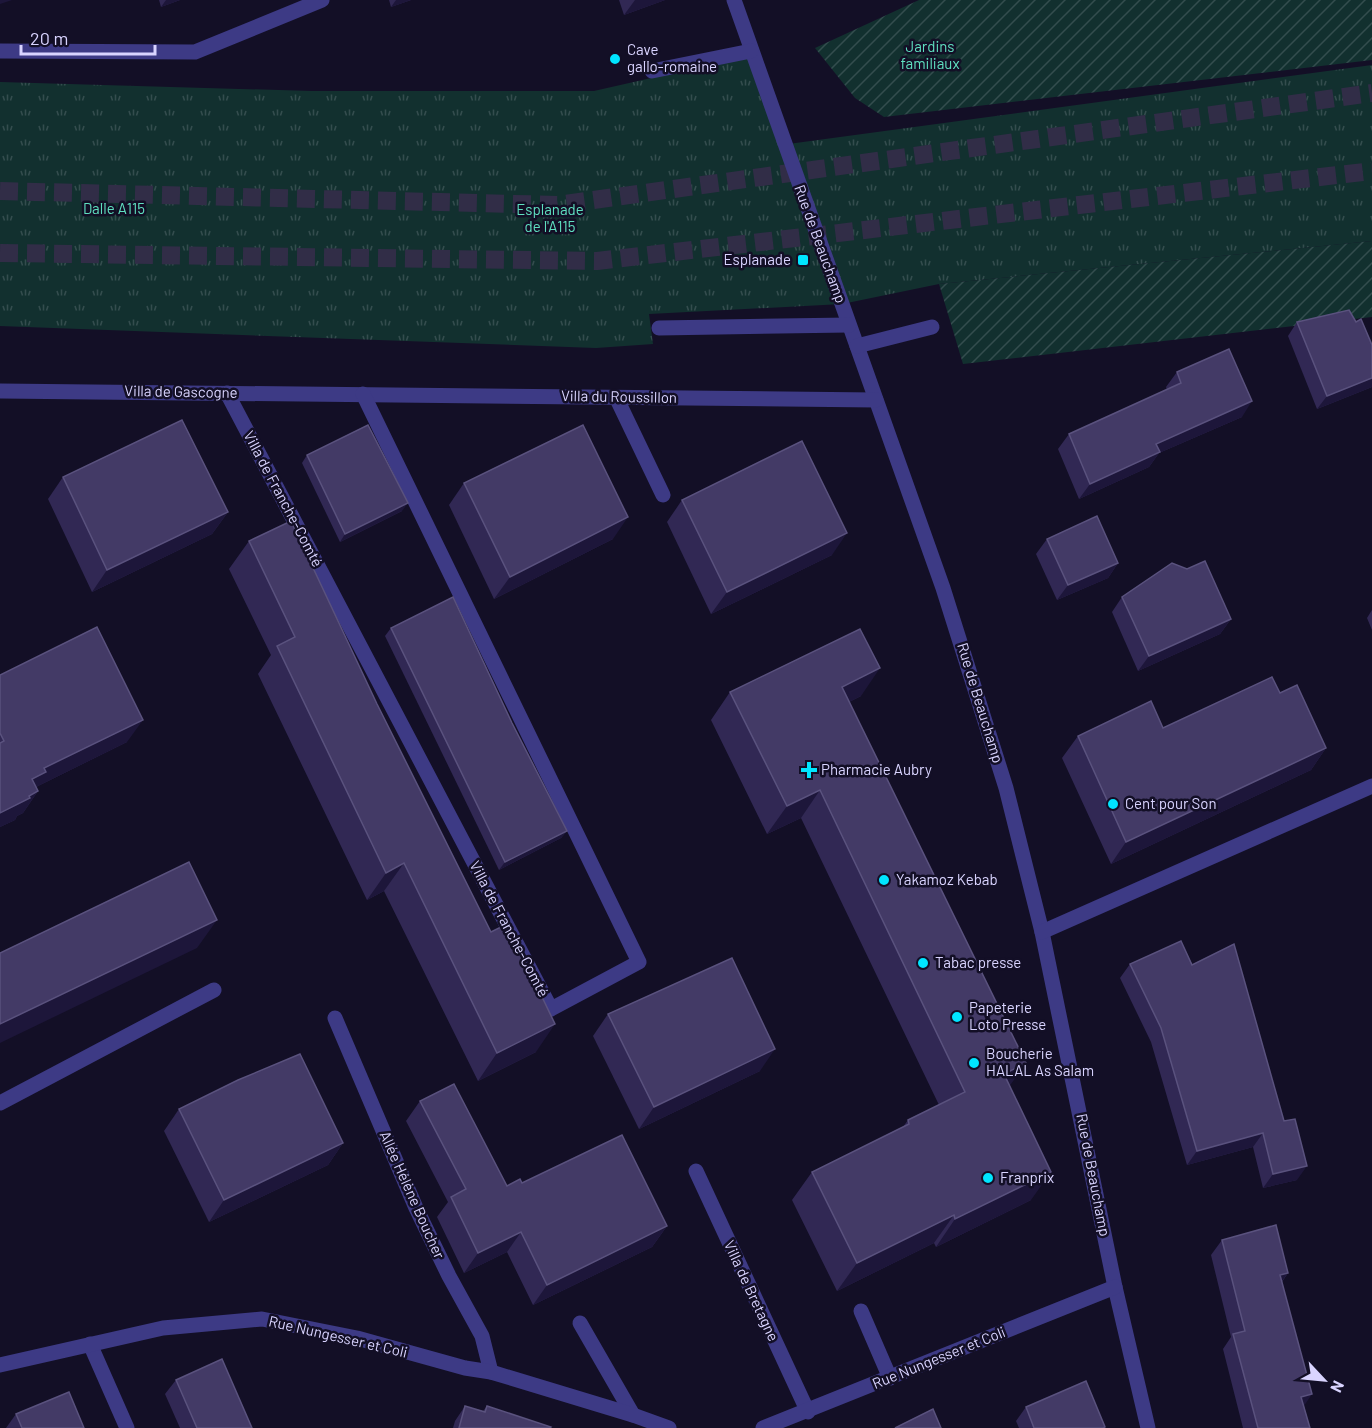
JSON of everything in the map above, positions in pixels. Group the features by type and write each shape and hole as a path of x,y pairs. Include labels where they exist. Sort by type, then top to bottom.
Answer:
{"street":[{"path":"0,51 195,51 322,0"},
{"name":"Rue de Beauchamp","path":"734,0 944,588 1006,788 1042,932 1115,1287 1148,1428"},
{"path":"652,71 752,51"},
{"path":"659,328 849,325"},
{"path":"857,346 932,327"},
{"name":"Villa de Gascogne","path":"0,391 363,394"},
{"name":"Villa de Franche-Comté","path":"227,393 551,1009 639,962 363,394"},
{"name":"Villa du Roussillon","path":"363,394 876,400"},
{"path":"616,397 663,495"},
{"path":"1042,932 1372,786"},
{"path":"0,1104 214,990"},
{"name":"Allée Hélène Boucher","path":"335,1018 416,1208 449,1276 482,1336 491,1372"},
{"name":"Villa de Bretagne","path":"696,1170 808,1412"},
{"name":"Rue Nungesser et Coli","path":"763,1428 808,1412 1115,1287"},
{"path":"861,1311 890,1378"},
{"name":"Rue Nungesser et Coli","path":"0,1365 163,1328 262,1319 357,1338 465,1368 491,1372 669,1428"},
{"path":"580,1323 633,1415"},
{"path":"90,1344 127,1428"}],"green space":[{"name":"Jardins familiaux","path":"919,0 1372,0 1372,60 884,117 855,98 815,48"},
{"name":"Esplanade de l'A115","path":"748,56 781,145 1372,65 1372,241 939,284 842,304 649,314 653,344 596,348 0,326 0,82 312,91 594,91"},
{"path":"1372,241 1372,317 963,364 939,284"}],"building":[{"path":"1349,310 1356,322 1361,319 1372,345 1372,378 1327,396 1297,322"},
{"path":"1229,349 1252,401 1156,444 1160,452 1090,484 1069,434 1181,383 1177,372"},
{"path":"182,420 228,512 107,570 63,477"},
{"path":"368,425 408,503 345,534 307,455"},
{"path":"583,425 628,517 510,577 464,483"},
{"path":"802,441 847,533 727,592 682,500"},
{"path":"1097,516 1118,563 1068,585 1047,539"},
{"path":"291,521 377,704 491,932 507,924 555,1024 497,1053 404,863 386,873 277,646 295,637 249,541"},
{"path":"1205,561 1231,619 1149,656 1122,597 1172,563 1187,569"},
{"path":"453,597 512,723 567,831 505,862 391,628"},
{"path":"97,627 143,720 44,768 46,772 32,779 38,791 29,796 30,798 0,813 0,743 4,741 0,733 0,675"},
{"path":"860,629 880,668 842,687 1026,1063 1004,1074 1051,1172 955,1219 954,1215 857,1263 812,1172 909,1124 908,1120 965,1092 820,790 787,806 730,692"},
{"path":"1272,677 1280,693 1297,685 1326,748 1126,842 1078,736 1151,701 1163,728"},
{"path":"189,862 217,920 0,1024 0,953"},
{"path":"1181,941 1192,965 1234,944 1284,1121 1295,1119 1307,1166 1273,1174 1263,1133 1197,1151 1161,1028 1130,964"},
{"path":"732,958 775,1049 654,1107 608,1014"},
{"path":"300,1054 343,1143 224,1200 179,1109 238,1080"},
{"path":"454,1084 507,1186 520,1179 522,1183 622,1135 667,1226 547,1285 521,1232 478,1253 451,1197 466,1189 420,1101"},
{"path":"1276,1225 1288,1273 1280,1275 1312,1394 1301,1397 1310,1428 1258,1428 1233,1334 1245,1331 1222,1240"},
{"path":"222,1359 252,1428 197,1428 176,1380"},
{"path":"1086,1381 1105,1427 1034,1428 1026,1407"},
{"path":"69,1392 84,1428 22,1428 16,1414"},
{"path":"465,1406 485,1412 487,1406 551,1427 459,1428"},
{"path":"933,1409 941,1428 895,1428"}],"tunnel":[{"path":"0,191 557,205 1372,93"},
{"path":"0,253 597,261 1372,171"}],"place":[{"name":"Cave gallo-romaine","path":"615,59"},
{"name":"Esplanade","path":"803,260"},
{"name":"Pharmacie Aubry","path":"809,770"},
{"name":"Cent pour Son","path":"1113,804"},
{"name":"Yakamoz Kebab","path":"884,880"},
{"name":"Tabac presse","path":"923,963"},
{"name":"Papeterie Loto Presse","path":"957,1017"},
{"name":"Boucherie HALAL As Salam","path":"974,1063"},
{"name":"Franprix","path":"988,1178"}],"park label":[{"name":"Dalle A115","path":"114,209"}]}
